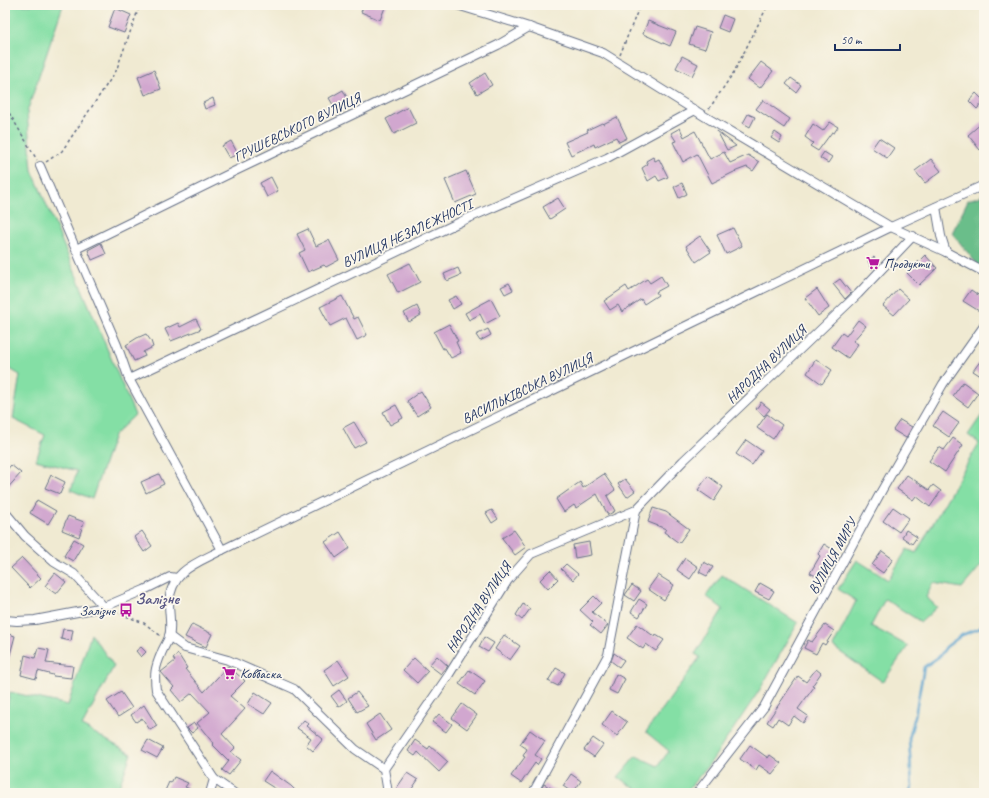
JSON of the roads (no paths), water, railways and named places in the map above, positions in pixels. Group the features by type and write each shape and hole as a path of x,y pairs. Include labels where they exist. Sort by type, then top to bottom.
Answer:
{"street":[{"path":"457,5 529,27 603,53 704,116 892,227 946,252 984,272"},
{"name":"ГРУШЕВСЬКОГО ВУЛИЦЯ","path":"76,249 232,172 498,45 529,27"},
{"name":"ВУЛИЦЯ НЕЗАЛЕЖНОСТІ","path":"129,379 462,221 607,158 695,110"},
{"path":"40,166 117,345 129,379 222,550"},
{"name":"ВАСИЛЬКІВСЬКА ВУЛИЦЯ","path":"177,578 184,570 222,550 892,227 984,185"},
{"path":"936,207 941,236 946,252"},
{"name":"НАРОДНА ВУЛИЦЯ","path":"384,769 448,676 508,580 532,554 636,510 684,461 858,294 913,236"},
{"name":"ВУЛИЦЯ МИРУ","path":"696,793 764,707 882,490 943,384 984,326"},
{"path":"533,793 608,655 636,510"},
{"path":"5,512 25,536 54,562 74,574 104,607"},
{"path":"5,620 35,620 104,607 170,577 177,578 173,584 170,597 168,639 154,675 156,690 214,779 234,793"},
{"path":"168,639 185,648 228,660 294,689 355,749 384,769 388,793"},
{"path":"210,793 214,779"}],"waterway":[{"path":"908,793 912,787 909,739 924,667 940,656 946,647 962,635 980,628 984,624"}],"place":[{"name":"Продукти","path":"873,263"},
{"name":"Залізне","path":"126,610"},
{"name":"Ковбаска","path":"229,673"}],"district":[{"name":"Залізне","path":"157,598"}]}
